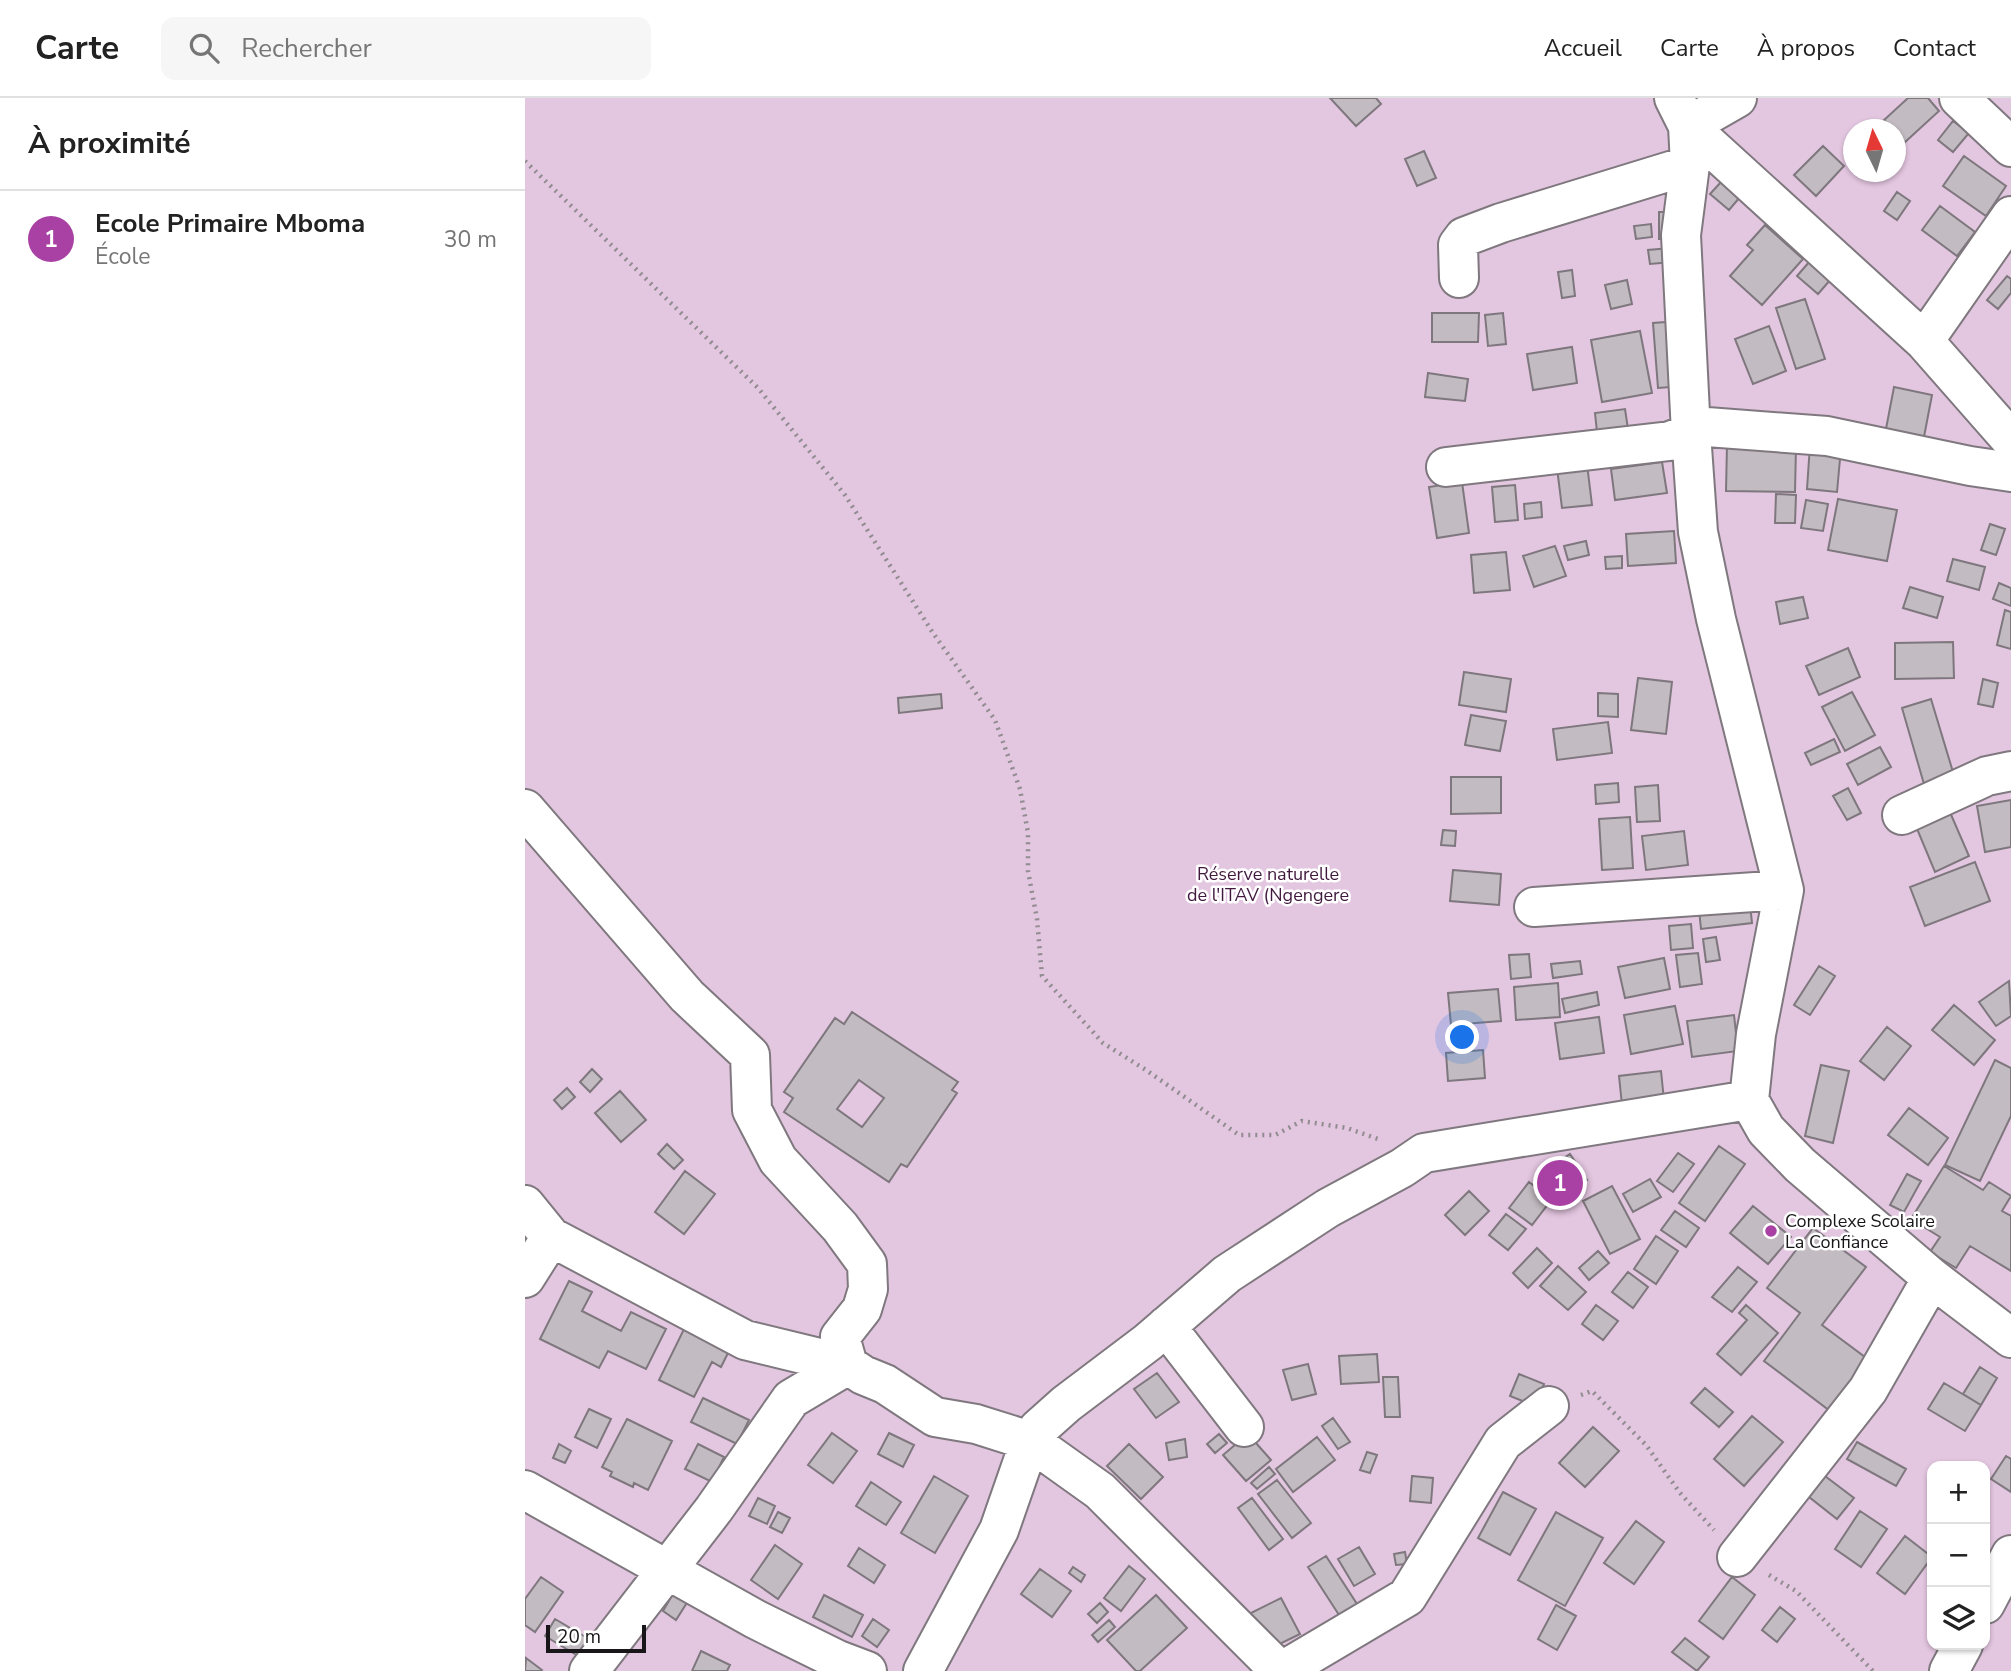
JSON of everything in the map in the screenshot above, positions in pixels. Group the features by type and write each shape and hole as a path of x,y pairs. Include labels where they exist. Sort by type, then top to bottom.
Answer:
{"street":[{"path":"1681,112 1737,98"},
{"path":"1959,98 2011,147"},
{"path":"1681,112 1690,165 1681,235 1698,532 1716,619 1784,890 1756,1034 1749,1100 1766,1130 1800,1165 1931,1278 2011,1338"},
{"path":"1681,112 1924,341 2011,440"},
{"path":"1459,278 1458,245 1464,237 1501,223 1690,165"},
{"path":"1924,341 2011,216"},
{"path":"1446,467 1670,442 1707,426 1827,436 2011,472"},
{"path":"1902,816 1987,776 2011,771"},
{"path":"525,808 687,996 750,1055 752,1110 778,1160 840,1227 867,1264 869,1289 862,1309 840,1337 848,1365"},
{"path":"1534,907 1784,890"},
{"path":"923,1671 999,1530 1030,1441 1038,1429 1227,1274 1328,1208 1424,1153 1749,1100"},
{"path":"525,1205 551,1237 745,1340 848,1365 863,1376 885,1384 935,1417 976,1423 1030,1441 1100,1491 1281,1671 1407,1597 1503,1442 1549,1406"},
{"path":"525,1278 551,1237"},
{"path":"1737,1557 1868,1390 1931,1278"},
{"path":"1166,1325 1244,1427"},
{"path":"589,1671 722,1498 791,1399 848,1365"},
{"path":"525,1490 755,1619 838,1660 867,1671"},
{"path":"1990,1595 2011,1555"},
{"path":"1949,1671 1960,1650"}],"path":[{"path":"525,160 758,388 845,495 933,633 995,720 1020,789 1028,833 1028,871 1037,919 1042,975 1103,1043 1239,1135 1275,1135 1302,1121 1347,1128 1424,1153"},
{"path":"1549,1406 1592,1391 1646,1445 1680,1493 1737,1557 1796,1591 1873,1671"}],"green space":[{"name":"Réserve naturelle de l'ITAV (Ngengere","path":"525,98 2011,98 2011,1671 525,1671"}],"building":[{"path":"1330,98 1376,98 1381,104 1356,126"},
{"path":"1908,98 1928,98 1939,111 1906,141 1906,119 1885,119"},
{"path":"1953,121 1969,133 1953,152 1938,140"},
{"path":"1823,146 1843,165 1816,196 1794,175"},
{"path":"1424,151 1436,178 1417,186 1405,159"},
{"path":"1964,156 2006,186 1986,216 1943,186"},
{"path":"1722,181 1740,197 1729,210 1710,194"},
{"path":"1897,192 1910,201 1897,220 1884,211"},
{"path":"1940,206 1975,232 1957,256 1922,230"},
{"path":"1659,212 1676,212 1675,239 1659,239"},
{"path":"1651,224 1652,237 1636,239 1634,226"},
{"path":"1765,225 1803,259 1762,305 1730,276 1753,250 1747,245"},
{"path":"1670,248 1672,262 1650,264 1648,250"},
{"path":"1810,261 1831,279 1818,294 1797,276"},
{"path":"1572,270 1575,296 1562,298 1558,272"},
{"path":"2007,276 2011,279 2011,293 1998,309 1987,300"},
{"path":"1627,280 1632,304 1611,309 1605,285"},
{"path":"1805,299 1825,359 1796,369 1776,308"},
{"path":"1432,313 1479,313 1478,342 1432,342"},
{"path":"1503,313 1506,344 1488,346 1485,315"},
{"path":"1679,321 1684,386 1658,388 1653,323"},
{"path":"1769,326 1786,371 1753,384 1735,339"},
{"path":"1640,331 1652,393 1602,402 1591,340"},
{"path":"1572,347 1577,383 1533,390 1527,354"},
{"path":"1428,373 1468,379 1465,401 1425,397"},
{"path":"1894,387 1932,395 1923,442 1885,434"},
{"path":"1625,409 1628,429 1597,432 1595,413"},
{"path":"1727,445 1796,447 1795,492 1726,491"},
{"path":"1810,445 1841,448 1837,492 1807,489"},
{"path":"1662,462 1667,493 1615,500 1611,469"},
{"path":"1587,464 1592,505 1562,508 1557,468"},
{"path":"1462,482 1469,533 1437,538 1429,487"},
{"path":"1515,485 1518,520 1495,522 1492,487"},
{"path":"1776,494 1796,495 1795,523 1775,523"},
{"path":"1838,499 1897,510 1887,561 1828,550"},
{"path":"1806,500 1828,504 1823,531 1801,528"},
{"path":"1541,502 1542,517 1525,519 1524,504"},
{"path":"1990,524 2005,529 1996,555 1981,550"},
{"path":"1674,531 1676,563 1628,566 1626,534"},
{"path":"1586,541 1589,555 1568,560 1564,546"},
{"path":"1555,546 1566,576 1534,587 1523,556"},
{"path":"1506,552 1510,590 1474,593 1471,555"},
{"path":"1622,556 1622,568 1606,569 1605,557"},
{"path":"1953,559 1985,567 1979,590 1947,581"},
{"path":"1999,583 2011,588 2011,606 1993,599"},
{"path":"1910,587 1943,597 1937,618 1903,608"},
{"path":"1803,597 1808,618 1780,624 1776,602"},
{"path":"2005,610 2011,612 2011,649 1997,645"},
{"path":"1953,642 1954,678 1895,679 1895,643"},
{"path":"1848,648 1860,677 1819,695 1806,666"},
{"path":"1464,672 1511,679 1506,712 1459,705"},
{"path":"1638,678 1672,682 1666,734 1631,730"},
{"path":"1983,679 1998,683 1993,707 1978,704"},
{"path":"1852,692 1875,735 1845,751 1822,707"},
{"path":"1598,693 1618,694 1618,717 1598,716"},
{"path":"941,694 942,708 899,713 898,698"},
{"path":"1931,699 1956,782 1926,791 1902,708"},
{"path":"1471,715 1506,721 1500,751 1465,745"},
{"path":"1608,722 1612,753 1557,760 1553,729"},
{"path":"1834,739 1840,752 1811,765 1805,753"},
{"path":"1880,747 1891,767 1858,785 1847,764"},
{"path":"1451,777 1501,777 1501,813 1451,814"},
{"path":"1618,783 1619,802 1596,804 1595,785"},
{"path":"1658,785 1660,821 1637,822 1635,787"},
{"path":"1848,788 1861,813 1847,820 1833,796"},
{"path":"2011,800 2011,847 1985,852 1977,806"},
{"path":"1949,810 1969,856 1935,872 1915,824"},
{"path":"1630,817 1633,868 1602,870 1599,819"},
{"path":"1443,830 1456,831 1455,846 1441,845"},
{"path":"1684,831 1688,865 1646,870 1642,836"},
{"path":"1975,862 1990,901 1925,926 1910,887"},
{"path":"1453,870 1501,874 1499,905 1450,901"},
{"path":"1749,894 1752,923 1701,929 1698,900"},
{"path":"1691,924 1693,948 1671,950 1669,926"},
{"path":"1716,937 1720,960 1706,962 1703,939"},
{"path":"1698,953 1702,984 1680,987 1676,955"},
{"path":"1529,954 1531,977 1511,979 1509,955"},
{"path":"1664,958 1670,989 1625,998 1618,967"},
{"path":"1580,961 1582,974 1553,978 1551,964"},
{"path":"1819,966 1835,976 1810,1015 1794,1005"},
{"path":"2009,981 2011,1016 1996,1026 1979,1002"},
{"path":"1558,983 1560,1017 1516,1020 1514,987"},
{"path":"1498,989 1501,1021 1451,1025 1448,993"},
{"path":"1597,992 1599,1005 1565,1013 1562,999"},
{"path":"1954,1005 1995,1040 1974,1065 1932,1030"},
{"path":"1675,1006 1683,1044 1631,1054 1624,1015"},
{"path":"852,1012 958,1082 952,1090 957,1093 907,1167 901,1164 889,1182 784,1112 793,1098 784,1092 835,1018 844,1024","holes":["859,1080 884,1098 862,1127 837,1109"]},
{"path":"1734,1015 1738,1051 1692,1057 1687,1021"},
{"path":"1599,1017 1604,1053 1560,1059 1555,1023"},
{"path":"1887,1027 1911,1046 1884,1080 1860,1061"},
{"path":"1483,1050 1485,1078 1448,1081 1446,1053"},
{"path":"1995,1060 2011,1068 2011,1116 1980,1181 1945,1165"},
{"path":"1821,1065 1849,1071 1833,1143 1805,1136"},
{"path":"592,1069 602,1079 590,1092 580,1082"},
{"path":"1661,1071 1664,1100 1622,1105 1619,1076"},
{"path":"567,1088 575,1097 562,1109 554,1100"},
{"path":"620,1091 646,1120 621,1142 595,1113"},
{"path":"1909,1108 1948,1138 1928,1165 1888,1135"},
{"path":"667,1144 683,1160 674,1169 658,1154"},
{"path":"1719,1146 1745,1164 1705,1221 1679,1203"},
{"path":"1678,1153 1694,1164 1673,1192 1657,1181"},
{"path":"1570,1154 1587,1180 1561,1197 1544,1171"},
{"path":"1944,1166 1983,1190 1989,1182 2011,1196 2002,1211 2011,1216 2011,1271 1970,1246 1956,1268 1930,1252 1940,1237 1911,1219"},
{"path":"685,1171 715,1194 684,1234 655,1212"},
{"path":"1907,1174 1921,1181 1904,1212 1890,1205"},
{"path":"1650,1179 1661,1197 1633,1212 1623,1194"},
{"path":"1529,1182 1552,1199 1532,1225 1509,1208"},
{"path":"1612,1186 1640,1239 1610,1254 1583,1201"},
{"path":"1469,1191 1489,1211 1465,1235 1445,1215"},
{"path":"1753,1206 1791,1237 1768,1264 1730,1233"},
{"path":"1675,1211 1699,1228 1686,1247 1661,1230"},
{"path":"1506,1214 1526,1229 1508,1250 1489,1235"},
{"path":"1813,1228 1866,1267 1822,1325 1873,1363 1834,1414 1764,1361 1800,1313 1767,1288"},
{"path":"1656,1236 1678,1251 1656,1284 1634,1269"},
{"path":"1537,1248 1552,1263 1528,1288 1513,1273"},
{"path":"1598,1251 1609,1263 1589,1280 1579,1268"},
{"path":"1558,1266 1586,1292 1568,1310 1540,1286"},
{"path":"1738,1267 1757,1282 1732,1312 1712,1297"},
{"path":"1628,1272 1648,1287 1633,1308 1612,1292"},
{"path":"569,1281 592,1292 582,1311 621,1331 631,1312 666,1329 646,1369 608,1351 599,1368 540,1339"},
{"path":"1596,1305 1618,1321 1603,1340 1582,1324"},
{"path":"1746,1305 1778,1333 1741,1375 1717,1354 1747,1320 1739,1313"},
{"path":"686,1325 731,1347 721,1367 712,1362 694,1397 659,1380"},
{"path":"1377,1354 1379,1382 1341,1384 1339,1356"},
{"path":"1308,1364 1316,1394 1292,1400 1283,1370"},
{"path":"1980,1367 1997,1378 1981,1405 1963,1394"},
{"path":"1157,1373 1179,1402 1156,1418 1134,1389"},
{"path":"1519,1374 1544,1384 1535,1406 1510,1396"},
{"path":"1383,1377 1398,1377 1400,1417 1385,1417"},
{"path":"1944,1383 1981,1405 1965,1431 1928,1409"},
{"path":"1705,1388 1733,1412 1719,1427 1691,1403"},
{"path":"703,1398 749,1420 737,1444 691,1422"},
{"path":"589,1409 611,1419 597,1448 575,1437"},
{"path":"1752,1416 1783,1442 1744,1486 1714,1459"},
{"path":"1333,1418 1350,1442 1338,1449 1322,1426"},
{"path":"627,1419 672,1441 648,1490 634,1483 633,1487 610,1476 612,1472 602,1467"},
{"path":"1593,1427 1619,1451 1585,1487 1559,1463"},
{"path":"832,1433 857,1451 833,1483 808,1465"},
{"path":"889,1433 914,1445 903,1467 878,1454"},
{"path":"1219,1434 1227,1443 1215,1453 1207,1444"},
{"path":"1248,1434 1271,1460 1246,1481 1223,1455"},
{"path":"1317,1437 1335,1460 1293,1492 1276,1469"},
{"path":"1185,1439 1187,1457 1169,1460 1166,1443"},
{"path":"1857,1442 1906,1469 1896,1486 1847,1459"},
{"path":"559,1444 571,1451 565,1463 553,1458"},
{"path":"698,1444 724,1457 712,1482 685,1469"},
{"path":"1129,1444 1163,1477 1141,1499 1107,1466"},
{"path":"1367,1452 1377,1455 1370,1473 1360,1470"},
{"path":"2006,1456 2011,1459 2011,1492 1991,1479"},
{"path":"1269,1467 1275,1474 1257,1489 1251,1483"},
{"path":"1821,1473 1854,1498 1837,1519 1804,1493"},
{"path":"934,1476 968,1496 935,1553 901,1533"},
{"path":"1412,1476 1433,1478 1431,1503 1410,1501"},
{"path":"1277,1480 1311,1523 1292,1538 1258,1494"},
{"path":"871,1482 901,1502 886,1525 856,1506"},
{"path":"1503,1492 1536,1509 1510,1555 1478,1538"},
{"path":"758,1498 775,1506 767,1524 749,1516"},
{"path":"1252,1498 1283,1539 1269,1550 1238,1508"},
{"path":"1860,1511 1887,1529 1861,1567 1835,1549"},
{"path":"778,1512 790,1518 782,1533 770,1527"},
{"path":"1556,1512 1603,1538 1565,1606 1518,1580"},
{"path":"1636,1521 1664,1542 1634,1584 1604,1563"},
{"path":"1905,1536 1927,1553 1927,1564 1905,1594 1877,1573"},
{"path":"775,1545 802,1564 778,1599 751,1580"},
{"path":"1359,1547 1375,1574 1354,1586 1338,1559"},
{"path":"859,1548 885,1565 874,1583 848,1566"},
{"path":"1405,1552 1407,1564 1396,1565 1394,1554"},
{"path":"1326,1556 1357,1604 1339,1615 1308,1567"},
{"path":"1129,1566 1145,1579 1121,1611 1104,1598"},
{"path":"1073,1567 1085,1575 1081,1582 1069,1573"},
{"path":"1040,1569 1071,1591 1052,1617 1021,1594"},
{"path":"541,1577 563,1592 535,1632 525,1625 525,1599"},
{"path":"1732,1577 1755,1595 1723,1639 1699,1621"},
{"path":"674,1592 688,1601 676,1620 663,1611"},
{"path":"824,1595 863,1615 852,1637 813,1617"},
{"path":"1156,1595 1187,1628 1140,1671 1136,1671 1107,1640"},
{"path":"1281,1598 1300,1634 1269,1649 1251,1613"},
{"path":"1100,1603 1108,1612 1097,1623 1088,1614"},
{"path":"1556,1605 1576,1616 1557,1650 1538,1639"},
{"path":"1780,1607 1795,1619 1777,1642 1762,1630"},
{"path":"555,1619 589,1639 578,1656 545,1636"},
{"path":"873,1619 889,1630 877,1647 862,1636"},
{"path":"1109,1620 1115,1627 1098,1642 1092,1635"},
{"path":"1685,1638 1709,1657 1697,1671 1672,1652"},
{"path":"701,1651 730,1665 727,1671 692,1671"},
{"path":"526,1658 542,1670 525,1671"}],"place":[{"name":"Ecole Primaire Mboma","path":"1560,1183"},
{"name":"Complexe Scolaire La Confiance","path":"1771,1231"}]}
